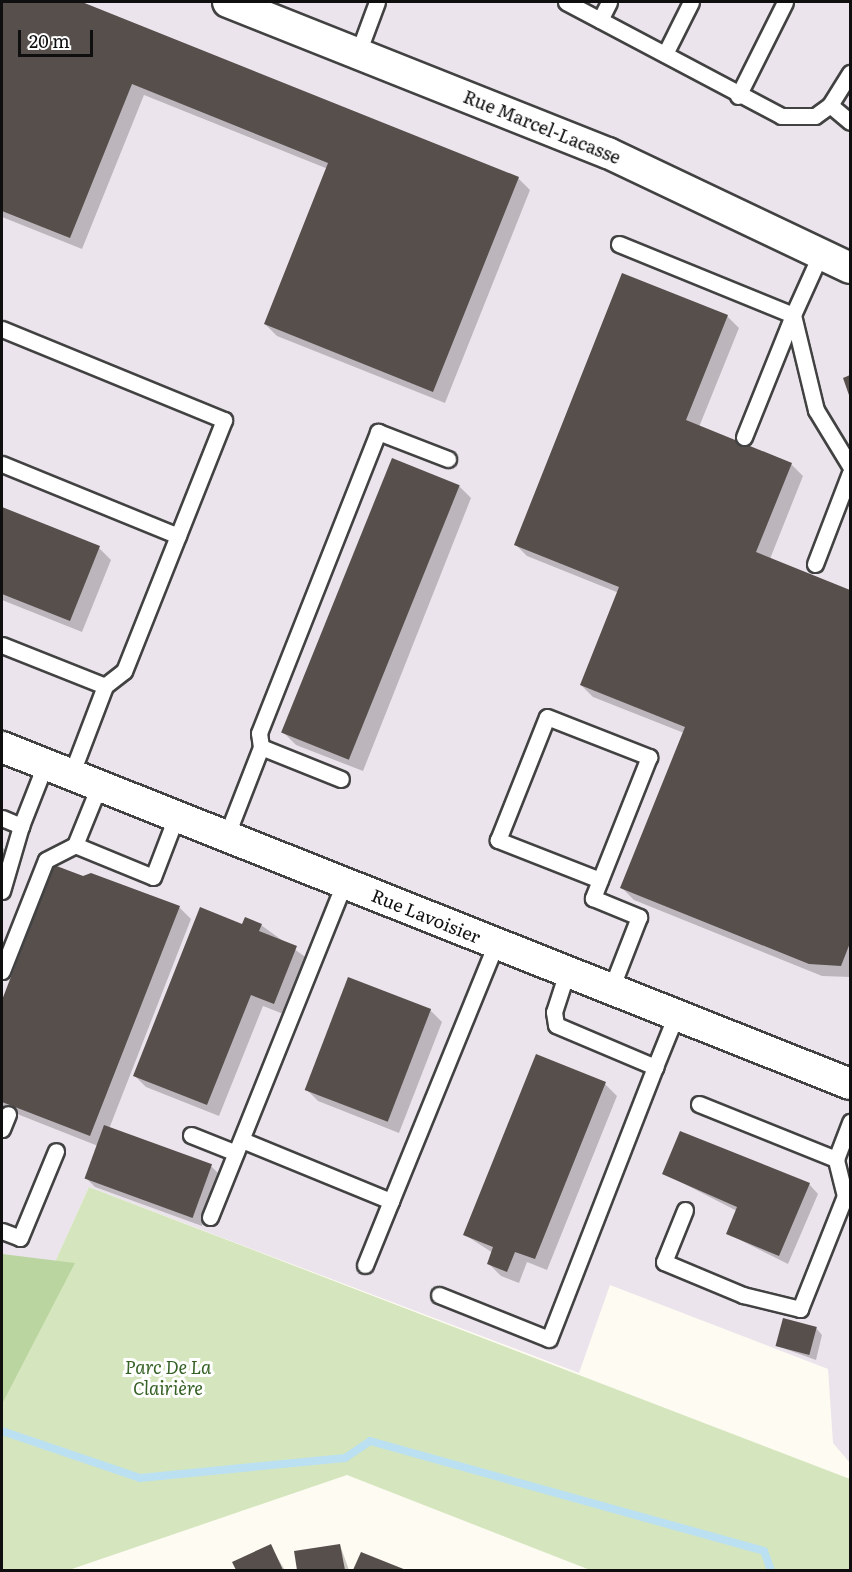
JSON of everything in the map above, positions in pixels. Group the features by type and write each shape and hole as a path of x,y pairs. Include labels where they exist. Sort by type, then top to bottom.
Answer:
{"street":[{"name":"Rue Marcel-Lacasse","path":"228,2 658,175 850,268"},
{"name":"Rue Lavoisier","path":"2,747 850,1084"}],"lane":[{"path":"358,53 378,2"},
{"path":"566,2 665,54 738,96 800,119 830,105 850,73"},
{"path":"600,20 609,2"},
{"path":"665,54 691,2"},
{"path":"738,96 785,2"},
{"path":"830,105 850,122"},
{"path":"619,243 793,315"},
{"path":"744,437 793,315 821,253"},
{"path":"793,315 816,410 850,466"},
{"path":"2,329 224,420 124,671 105,686 58,770 21,826 2,891"},
{"path":"226,837 261,747 259,733 378,432 448,459"},
{"path":"2,464 178,536"},
{"path":"815,564 850,473"},
{"path":"2,645 105,686"},
{"path":"600,880 498,840 547,717 649,757 593,898 639,917 611,989"},
{"path":"261,747 341,779"},
{"path":"2,971 46,860 75,845 99,786"},
{"path":"75,845 153,878 176,817"},
{"path":"2,818 21,826"},
{"path":"210,1217 344,884"},
{"path":"365,1265 496,944"},
{"path":"567,972 554,1012 555,1025 655,1067"},
{"path":"439,1295 549,1339 676,1015"},
{"path":"699,1104 836,1159"},
{"path":"2,1129 8,1113"},
{"path":"685,1210 664,1262 743,1295 800,1309 845,1196 836,1159 850,1122"},
{"path":"191,1135 239,1147 391,1201"},
{"path":"2,1231 20,1238 56,1152"}],"shaded area":[{"path":"2,2 850,2 850,1463 833,1443 828,1369 610,1285 579,1373 89,1187 47,1280 2,1277"}],"green space":[{"name":"Parc De La Clairière","path":"89,1187 850,1479 850,1570 590,1570 347,1475 69,1570 2,1570 2,1379"},
{"path":"2,1254 75,1263 2,1404"}],"building":[{"path":"2,2 82,2 519,177 433,392 264,324 328,163 132,84 70,238 2,211"},
{"path":"622,273 728,315 686,420 792,463 756,552 850,590 850,943 841,966 809,964 620,888 685,727 580,685 619,587 514,545"},
{"path":"850,375 850,398 843,378"},
{"path":"392,458 460,485 349,760 281,732"},
{"path":"2,507 100,546 70,621 2,594"},
{"path":"54,865 83,876 91,873 180,906 90,1136 2,1102 2,1000"},
{"path":"200,907 242,924 245,917 262,924 259,931 297,946 274,1004 251,995 207,1105 133,1076"},
{"path":"348,977 431,1009 388,1122 305,1090"},
{"path":"536,1054 606,1082 535,1259 515,1252 507,1272 487,1264 493,1247 463,1235"},
{"path":"104,1125 212,1164 193,1218 85,1179"},
{"path":"680,1131 810,1183 779,1256 726,1234 737,1207 662,1174"},
{"path":"783,1318 817,1327 809,1355 775,1346"},
{"path":"271,1544 283,1570 236,1570 232,1562"},
{"path":"340,1544 345,1570 297,1570 294,1551"},
{"path":"361,1552 406,1570 353,1570"}],"waterway":[{"path":"2,1431 140,1478 345,1458 370,1441 764,1551 771,1570"}]}
